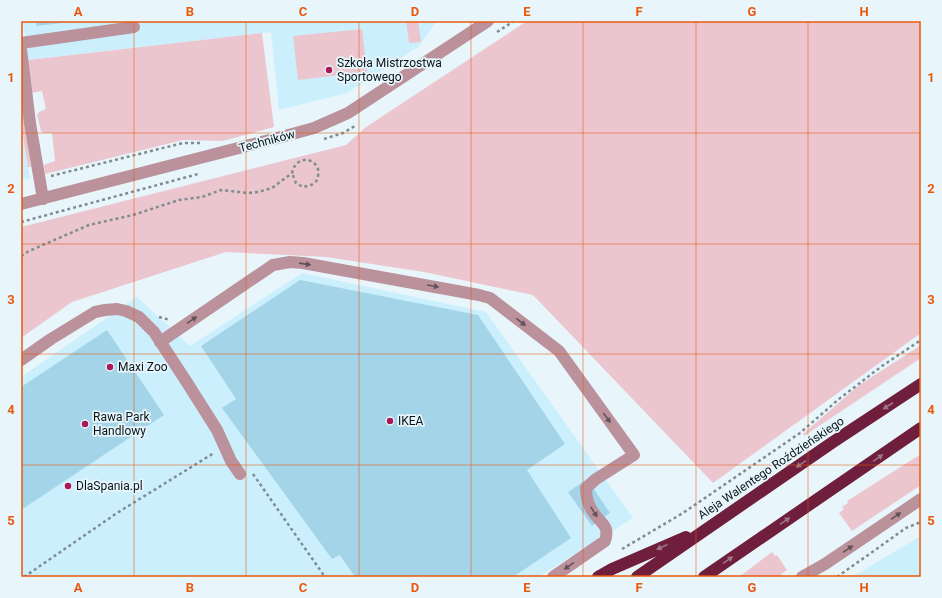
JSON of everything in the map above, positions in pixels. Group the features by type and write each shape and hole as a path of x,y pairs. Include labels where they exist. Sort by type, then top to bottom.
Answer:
{"highway":[{"name":"Aleja Walentego Roździeńskiego","path":"637,577 833,442 921,384"},
{"path":"704,577 921,428"},
{"path":"598,577 612,569 710,526"}],"street":[{"name":"Techników","path":"21,204 285,136 328,123 361,105 488,21"},
{"path":"21,43 134,27"},
{"path":"21,49 43,199"},
{"path":"160,342 273,265 290,262 310,264 490,298 559,352 634,455 596,479 586,488 586,496 593,512 604,524 607,534 605,541 553,577"},
{"path":"21,360 51,339 95,312 117,309 139,317 154,332 217,430 231,461 246,473"},
{"path":"802,577 825,564 921,499"},
{"path":"810,577 825,564"}],"path":[{"path":"40,181 46,178 183,143 204,143"},
{"path":"21,256 29,251 89,225 133,215 179,200 202,197 221,190 248,193 272,188 292,173 293,167 296,163 302,160 310,160 316,166 319,173 317,180 313,184 303,187 296,183 292,173"},
{"path":"620,549 683,513 800,432 839,399 882,366 921,340"},
{"path":"24,577 117,513 224,446"},
{"path":"246,473 325,577"},
{"path":"836,577 906,528 921,522"}],"shaded area":[{"name":"Szkoła Mistrzostwa Sportowego","path":"23,21 437,21 418,47 347,93 279,110 271,32 28,60"},
{"path":"406,21 418,21 421,42 409,43"},
{"path":"527,21 921,21 921,333 713,483 533,295 424,272 326,257 226,252 72,302 21,338 21,227 346,145 366,127"},
{"path":"362,29 367,72 298,80 293,36"},
{"path":"262,33 274,127 223,141 183,140 45,174 44,165 55,161 52,133 44,133 41,131 37,115 39,112 46,109 42,91 32,93 28,60"},
{"path":"21,89 31,167 28,167 21,123"},
{"path":"21,123 30,178 21,180"},
{"path":"302,273 486,312 633,518 538,577 21,577 21,377 137,297 190,346"},
{"path":"921,345 921,358 804,436 803,434 858,386"},
{"path":"921,454 921,485 852,531 839,513 844,509 842,507 848,503 847,501"},
{"path":"921,536 921,577 852,577"},
{"path":"772,552 775,556 777,555 787,570 781,574 783,577 739,577"}],"building":[{"path":"36,21 70,21 70,22 36,26"},
{"name":"IKEA","path":"300,280 478,315 565,444 527,470 571,538 513,577 355,577 340,555 332,559 222,408 236,399 201,346"},
{"name":"Rawa Park Handlowy","path":"107,330 164,415 21,510 21,387"},
{"path":"587,479 610,513 592,526 568,492"}],"place":[{"name":"Szkoła Mistrzostwa Sportowego","path":"329,70"},
{"name":"Maxi Zoo","path":"110,367"},
{"name":"IKEA","path":"390,421"},
{"name":"Rawa Park Handlowy","path":"85,424"},
{"name":"DlaSpania.pl","path":"68,486"}]}
